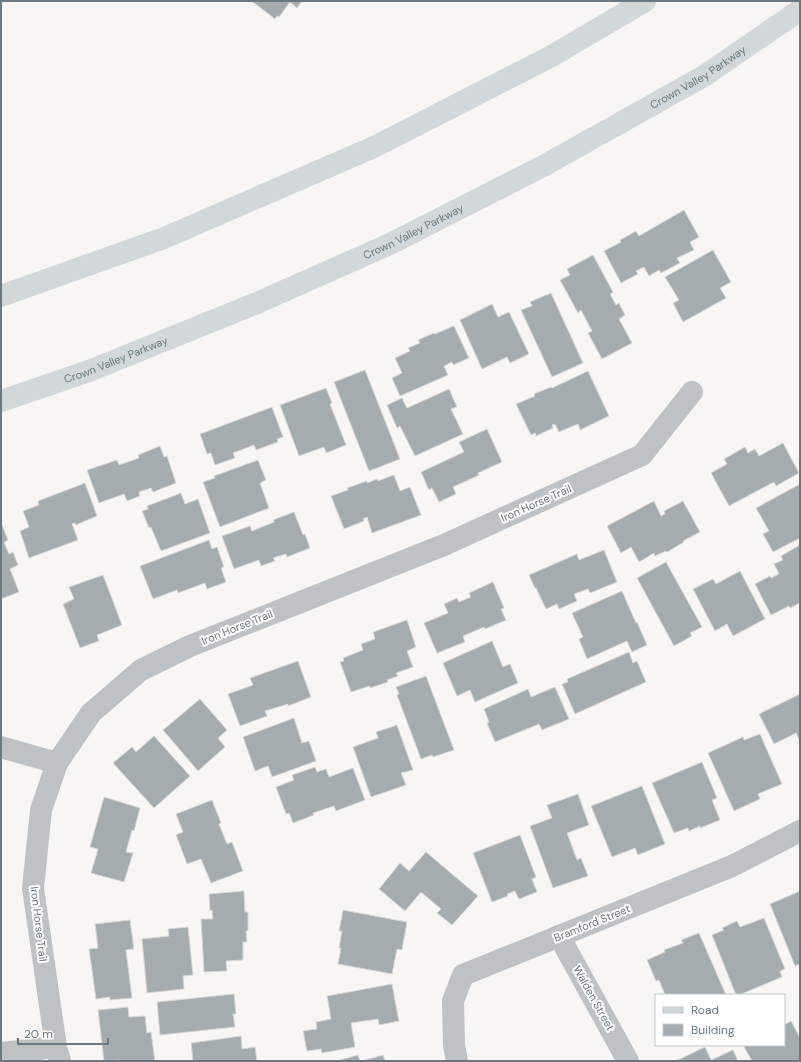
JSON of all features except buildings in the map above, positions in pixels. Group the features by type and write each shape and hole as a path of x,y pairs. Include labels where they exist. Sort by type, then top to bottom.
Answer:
{"main road":[{"path":"1,296 164,238 374,147 550,57 645,1"},
{"name":"Crown Valley Parkway","path":"1,401 89,371 257,303 390,244 545,165 704,76 800,10"}],"street":[{"name":"Iron Horse Trail","path":"57,1056 33,888 41,810 57,763 91,713 141,670 190,646 444,545 642,455 692,392"},
{"path":"1,747 57,763"},
{"name":"Bramford Street","path":"457,1061 454,1045 453,1001 463,975 732,866 800,831"},
{"name":"Walden Street","path":"559,936 628,1061"},
{"path":"1,1053 57,1056"}]}
